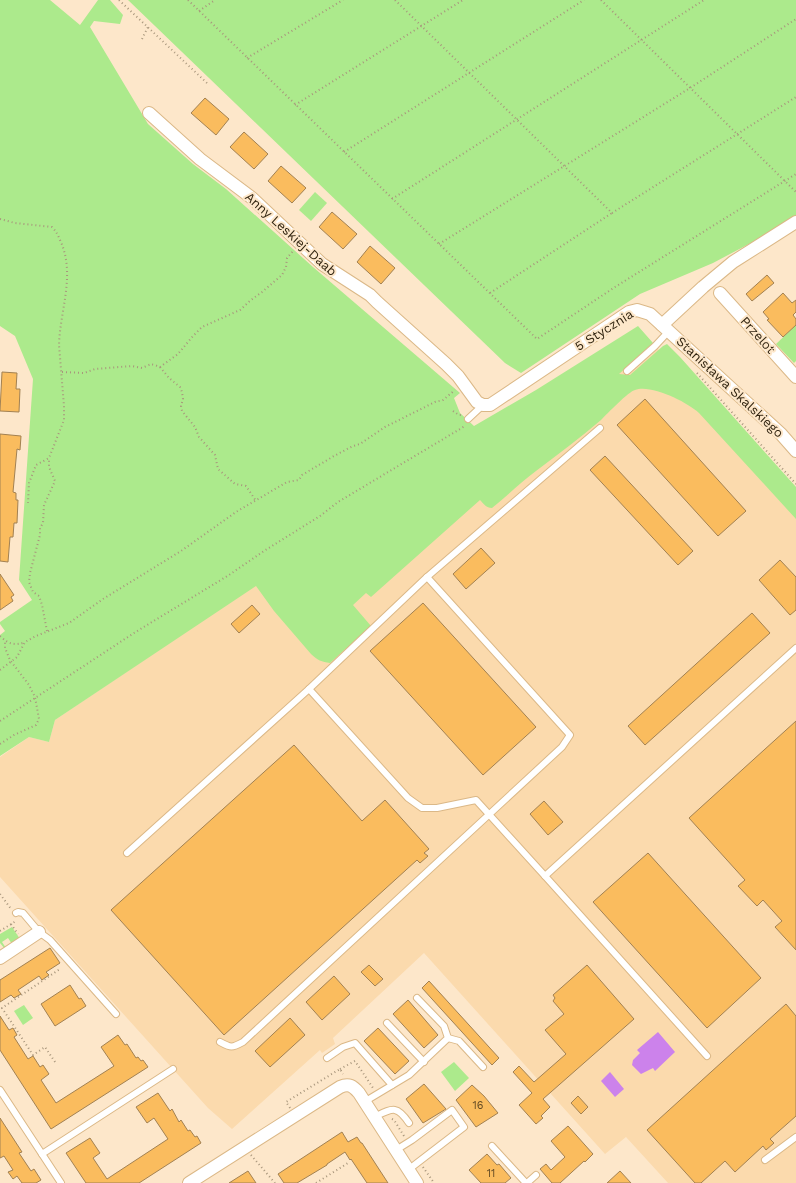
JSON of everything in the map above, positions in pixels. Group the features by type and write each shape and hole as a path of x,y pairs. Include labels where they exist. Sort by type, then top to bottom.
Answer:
{"street":[{"name":"Anny Leskiej-Daab","path":"149,113 200,159 252,198 322,264 377,302 446,364 477,402 483,405"},
{"path":"665,328 703,287 733,262 796,222"},
{"name":"Przelot","path":"720,293 796,377"},
{"name":"5 Stycznia","path":"483,405 490,405 629,312 636,310 644,311 650,314 665,328"},
{"name":"Stanisława Skalskiego","path":"665,328 781,434 796,451"},
{"path":"0,958 39,932"},
{"path":"189,1183 220,1160 340,1087 348,1085 354,1087 417,1183"}],"lane":[{"path":"627,371 655,346 665,328"},
{"path":"468,419 483,405"},
{"path":"127,853 309,688 427,577 600,428"},
{"path":"220,1042 227,1046 233,1047 243,1042 562,747 570,735 427,577"},
{"path":"545,876 796,648"},
{"path":"309,688 408,798 422,808 437,808 476,800 707,1056"},
{"path":"16,913 23,913 39,932 50,940 116,1014"},
{"path":"417,998 444,1026 448,1038"},
{"path":"388,1023 424,1062"},
{"path":"364,1102 409,1076 448,1038"},
{"path":"448,1038 459,1041 484,1067"},
{"path":"327,1058 343,1047 355,1043 392,1085"},
{"path":"42,1154 173,1070"},
{"path":"0,1090 61,1183"},
{"path":"374,1117 388,1110 394,1110 402,1113 409,1123"},
{"path":"396,1150 452,1110 464,1126 408,1170"},
{"path":"765,1160 796,1137"},
{"path":"492,1146 526,1183 536,1175"}],"path":[{"path":"119,0 208,84"},
{"path":"188,0 537,339 615,287 796,174"},
{"path":"199,11 215,0"},
{"path":"247,58 343,0"},
{"path":"395,0 612,213"},
{"path":"296,105 463,0"},
{"path":"344,152 584,0"},
{"path":"601,0 796,192"},
{"path":"392,199 704,0"},
{"path":"439,244 690,88 796,19"},
{"path":"142,40 148,27"},
{"path":"490,293 666,178 796,97"},
{"path":"0,219 15,223 52,227 56,230 62,245 66,264 67,277 65,307 59,336 64,420 49,458 49,467 55,481 44,505 43,523 40,528 40,535 29,582 34,592 39,596 47,631"},
{"path":"160,367 178,354 202,327 240,310 282,275 286,267 286,258 300,244"},
{"path":"62,372 84,373 95,369 132,366 142,368 152,363 160,367 169,378 180,387 184,399 181,406 182,411 195,427 199,437 215,455 218,470 235,484 246,486 256,501"},
{"path":"696,372 796,484"},
{"path":"0,636 5,641 20,644 68,622 181,551 236,512 287,482 296,482 302,475 334,456 352,446 360,444 385,427 435,402 443,400 455,390 460,388 464,391 470,392"},
{"path":"0,721 134,633 229,575 338,502 465,426"},
{"path":"28,503 29,483 36,465 49,458"},
{"path":"0,744 14,735 36,725 39,719 35,697 29,685 12,662 6,648 5,641"},
{"path":"0,670 17,657 26,642"},
{"path":"55,1062 45,1047 33,1055 2,1008 60,969"},
{"path":"291,1108 286,1102 354,1060 374,1091"},
{"path":"340,1069 348,1085"},
{"path":"387,1117 394,1120 406,1139"},
{"path":"254,1159 275,1183"},
{"path":"316,1183 320,1182 348,1163"},
{"path":"422,1164 434,1183"}],"shaded area":[{"path":"638,327 796,501 796,1183 668,1183 626,1137 605,1154 424,953 333,1038 335,1044 322,1053 320,1050 232,1129 208,1108 0,877 0,757 29,737 49,742 55,720"},
{"path":"658,1032 675,1052 655,1071 653,1068 641,1074 632,1065 633,1060 640,1053 637,1050"},
{"path":"610,1072 624,1089 615,1097 601,1081"}],"green space":[{"path":"0,0 50,0 80,25 98,0 110,0 123,15 120,24 94,21 90,27 148,124 193,164 226,189 313,267 460,393 454,398 460,413 474,426 536,390 638,326 653,343 619,374 630,375 667,344 796,487 796,519 699,413 678,399 668,395 650,390 635,390 623,398 593,427 530,475 492,508 487,507 480,500 371,597 366,593 353,605 371,626 330,663 315,658 311,654 274,611 256,586 55,720 49,742 29,737 0,756 0,635 5,631 0,622 32,600 19,580 33,379 15,336 0,326"},
{"path":"128,0 796,0 796,219 713,263 640,294 521,373 505,363"},
{"path":"315,192 327,203 311,221 299,210"},
{"path":"796,325 796,361 794,363 776,344"},
{"path":"12,927 20,939 12,944 8,938 2,942 6,948 5,949 0,943 0,934"},
{"path":"24,1005 33,1018 23,1025 14,1011"},
{"path":"454,1062 469,1078 455,1091 441,1072"}],"building":[{"path":"205,98 229,119 216,135 191,113"},
{"path":"244,132 268,154 254,169 230,147"},
{"path":"281,166 306,188 292,203 268,181"},
{"path":"332,212 357,234 343,249 319,227"},
{"path":"370,246 395,268 381,284 357,262"},
{"path":"767,275 774,283 752,301 746,294"},
{"path":"783,293 792,303 796,300 796,312 793,315 796,319 796,325 783,337 767,320 769,319 763,312"},
{"path":"2,372 17,373 16,389 20,389 19,412 0,411"},
{"path":"645,399 746,511 718,536 617,425"},
{"path":"0,434 21,436 20,450 17,449 13,492 16,493 16,500 18,500 17,523 14,523 13,537 10,537 8,562 0,561"},
{"path":"605,456 693,551 678,565 590,470"},
{"path":"481,548 495,563 466,589 453,574"},
{"path":"780,560 796,577 796,610 790,615 759,580"},
{"path":"0,574 14,595 11,597 13,601 0,610"},
{"path":"423,603 536,727 483,775 370,651"},
{"path":"252,605 260,614 239,633 231,624"},
{"path":"752,613 770,633 645,745 628,726"},
{"path":"796,721 796,950 775,927 782,921 763,900 757,906 738,886 745,880 689,818"},
{"path":"294,745 362,821 385,800 429,849 424,853 428,856 420,863 417,860 224,1035 111,910"},
{"path":"544,801 563,822 548,835 530,814"},
{"path":"648,853 761,978 707,1028 593,902"},
{"path":"50,948 60,963 46,972 49,975 42,980 39,976 18,990 21,994 14,998 11,995 0,1002 0,980"},
{"path":"369,965 383,979 375,986 361,972"},
{"path":"587,965 634,1019 543,1099 550,1107 541,1116 543,1118 536,1124 519,1105 532,1093 513,1072 519,1066 534,1082 566,1054 545,1030 564,1014 553,1001 555,998 553,995"},
{"path":"334,976 350,994 322,1020 306,1002"},
{"path":"429,981 499,1058 492,1065 422,988"},
{"path":"70,985 79,999 81,998 86,1006 55,1026 41,1004"},
{"path":"408,1000 438,1035 424,1048 393,1014"},
{"path":"786,1004 796,1016 796,1116 770,1139 774,1143 766,1150 763,1146 735,1172 725,1161 701,1183 695,1183 647,1130"},
{"path":"0,1016 9,1030 13,1028 17,1035 14,1037 28,1059 33,1056 40,1067 43,1065 49,1074 41,1080 56,1103 114,1066 101,1047 118,1035 125,1045 127,1044 136,1058 138,1057 141,1061 143,1060 148,1067 51,1129 0,1050"},
{"path":"290,1018 305,1035 270,1067 255,1051"},
{"path":"378,1028 409,1061 395,1074 364,1041"},
{"path":"424,1084 446,1109 423,1123 406,1099"},
{"path":"472,1085 484,1096 498,1113 476,1127 456,1100"},
{"path":"158,1093 170,1111 172,1109 179,1122 181,1120 188,1131 190,1130 195,1137 197,1136 201,1143 139,1183 86,1183 66,1153 90,1138 100,1153 93,1158 107,1179 168,1139 154,1118 147,1123 136,1107"},
{"path":"578,1096 588,1107 581,1114 571,1103"},
{"path":"0,1118 22,1152 19,1153 31,1171 34,1169 41,1180 36,1183 22,1183 17,1176 13,1179 8,1172 13,1170 4,1156 0,1158"},
{"path":"568,1126 593,1154 560,1183 552,1183 540,1169 546,1164 551,1170 565,1157 551,1141"},
{"path":"342,1132 348,1142 357,1137 388,1183 367,1183 345,1152 297,1183 284,1183 278,1174"},
{"path":"487,1154 497,1165 499,1164 511,1178 505,1183 481,1183 469,1170"},
{"path":"248,1171 256,1183 229,1183"},
{"path":"620,1171 631,1183 607,1183"}]}
